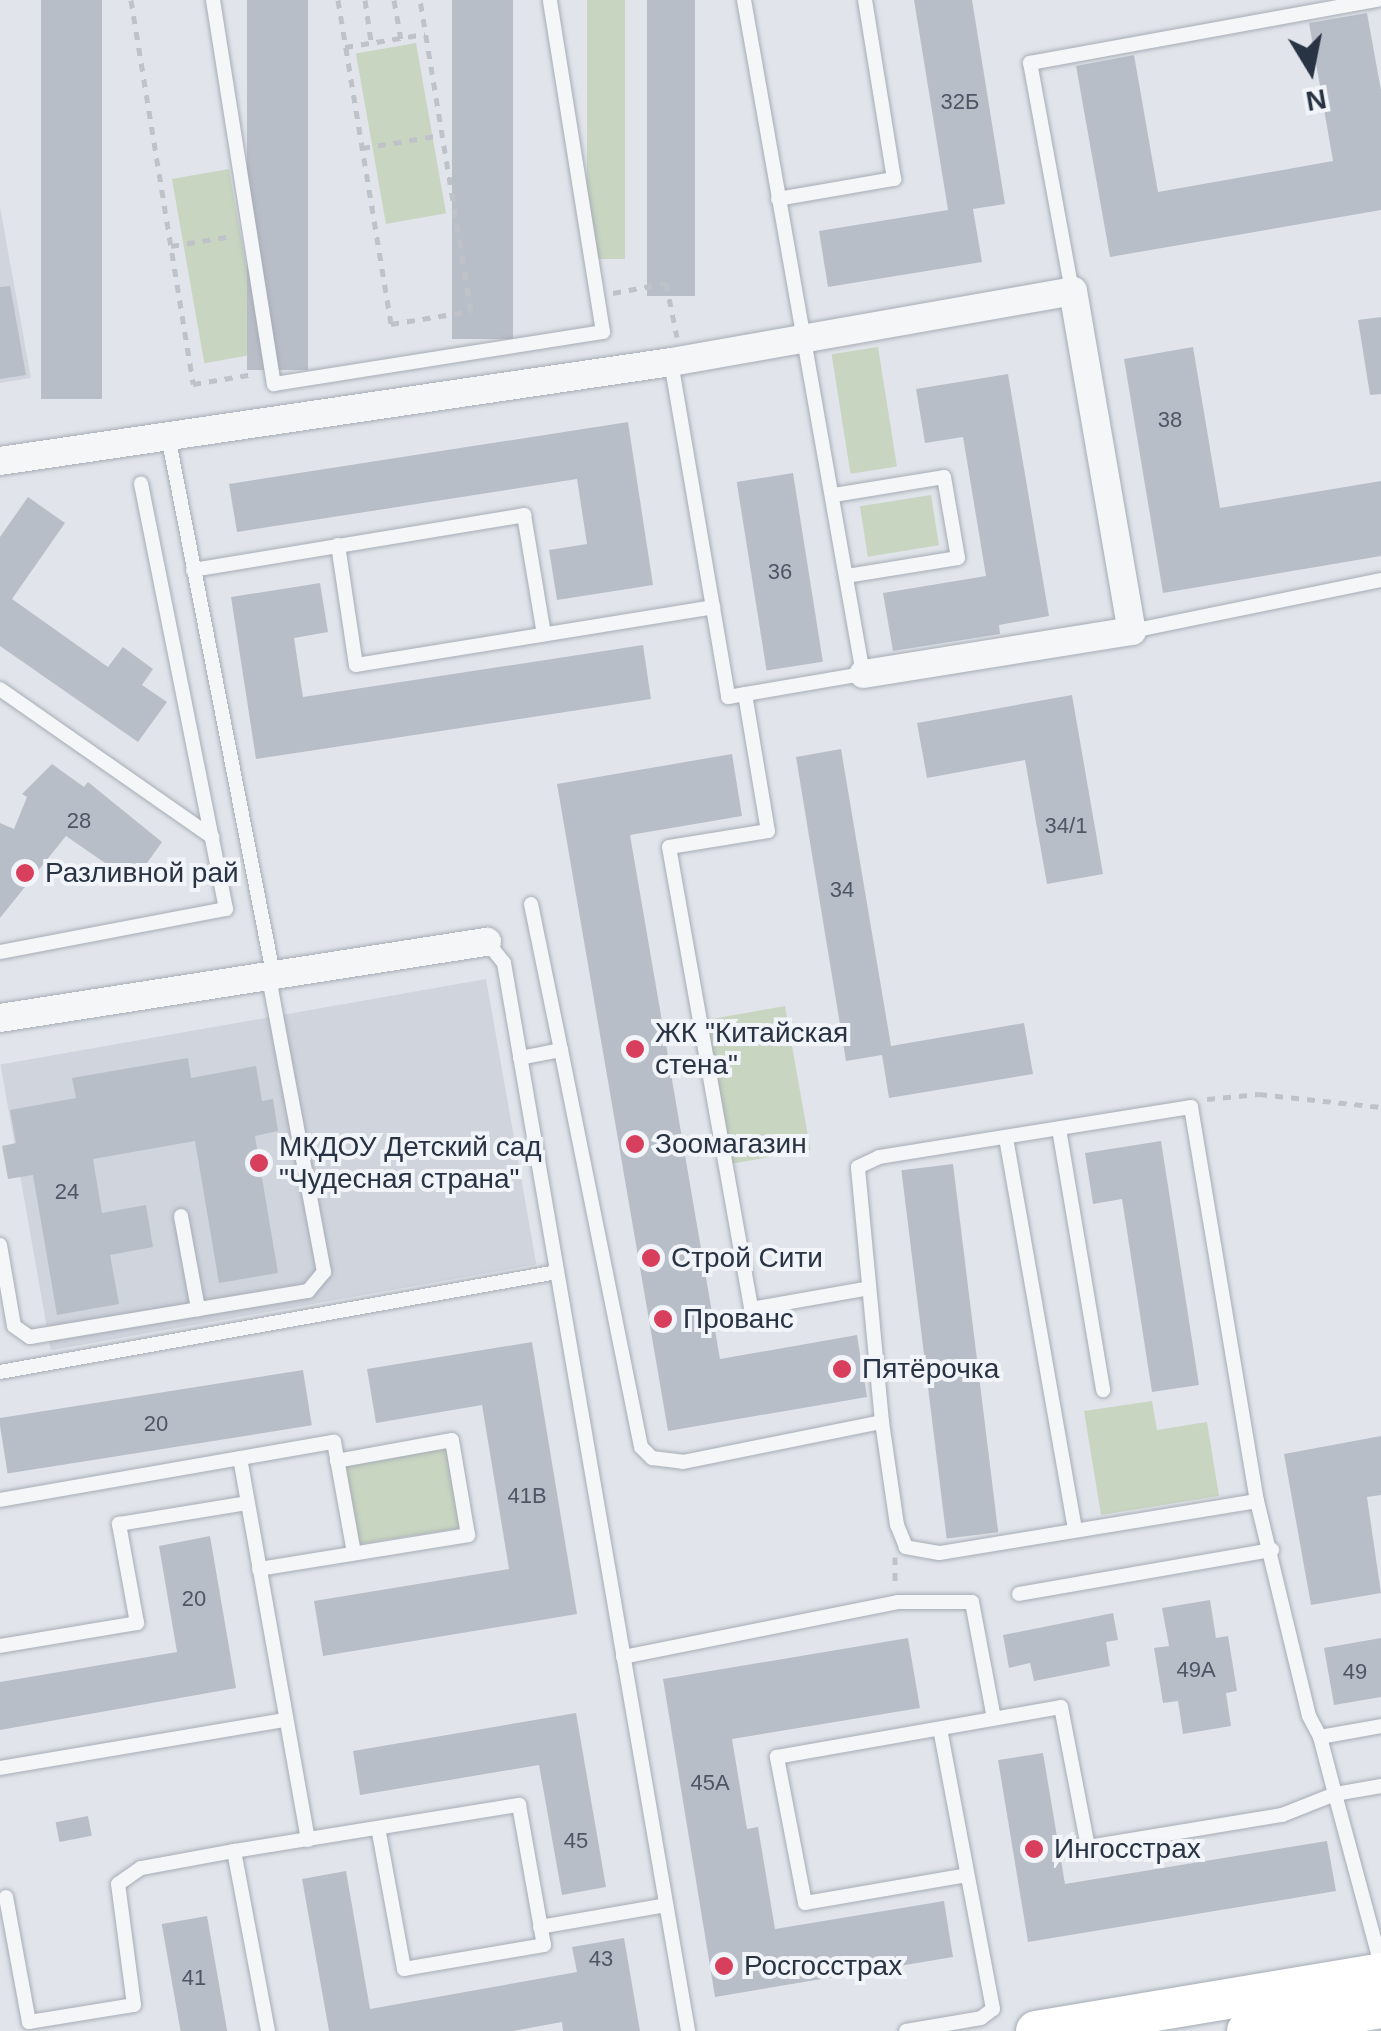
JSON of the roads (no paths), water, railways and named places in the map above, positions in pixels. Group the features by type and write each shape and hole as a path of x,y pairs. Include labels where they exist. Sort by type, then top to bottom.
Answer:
{"main road":[{"path":"1036,2031 1381,1973"},
{"path":"1248,2031 1371,2017"}],"street":[{"path":"0,461 676,361 1072,292 1132,631 863,674"},
{"path":"0,1018 487,942"}],"lane":[{"path":"212,0 274,384 603,332 550,0"},
{"path":"676,361 728,697 863,674 810,349 802,340 744,0"},
{"path":"778,199 894,178 865,0"},
{"path":"1072,292 1030,64 1378,0"},
{"path":"0,1245 14,1326 30,1337 308,1291 324,1272 168,435"},
{"path":"834,495 944,477 958,558 847,576"},
{"path":"0,952 226,909 142,483"},
{"path":"193,570 524,514 544,634"},
{"path":"338,545 356,665 713,607"},
{"path":"1132,631 1381,580"},
{"path":"0,689 212,837"},
{"path":"745,694 768,831 669,847 751,1309 865,1290"},
{"path":"531,904 641,1447 652,1458 683,1462 882,1422"},
{"path":"487,942 504,963 688,2031"},
{"path":"520,1058 561,1050"},
{"path":"1257,1501 938,1553 906,1547 897,1525 865,1290 858,1167 879,1157 1191,1108 1257,1501 1272,1550 1300,1684 1320,1737 1381,1965"},
{"path":"1059,1129 1103,1390"},
{"path":"1006,1138 1075,1529"},
{"path":"181,1216 198,1309"},
{"path":"0,1372 557,1272"},
{"path":"259,1570 468,1535 452,1440 337,1461"},
{"path":"0,1500 334,1442 354,1554"},
{"path":"240,1458 308,1840"},
{"path":"0,1646 137,1622 119,1524 247,1504"},
{"path":"1019,1594 1272,1550"},
{"path":"624,1658 898,1602 972,1602 994,1718"},
{"path":"967,1876 805,1903 778,1757 1061,1707 1088,1847 1282,1815 1334,1794 1381,1786"},
{"path":"0,1768 284,1720"},
{"path":"1320,1737 1381,1726"},
{"path":"906,2031 981,2018 993,2009 940,1728"},
{"path":"6,1897 29,2022 134,2005 118,1884 142,1868 518,1804 544,1945 404,1968 378,1828"},
{"path":"234,1851 268,2031"},
{"path":"540,1927 666,1904"}],"place":[{"name":"Разливной рай","path":"25,873"},
{"name":"ЖК \"Китайская стена\"","path":"635,1049"},
{"name":"Зоомагазин","path":"635,1144"},
{"name":"МКДОУ Детский сад \"Чудесная страна\"","path":"259,1163"},
{"name":"Строй Сити","path":"651,1258"},
{"name":"Прованс","path":"663,1319"},
{"name":"Пятёрочка","path":"842,1369"},
{"name":"Ингосстрах","path":"1034,1849"},
{"name":"Росгосстрах","path":"724,1966"}]}
